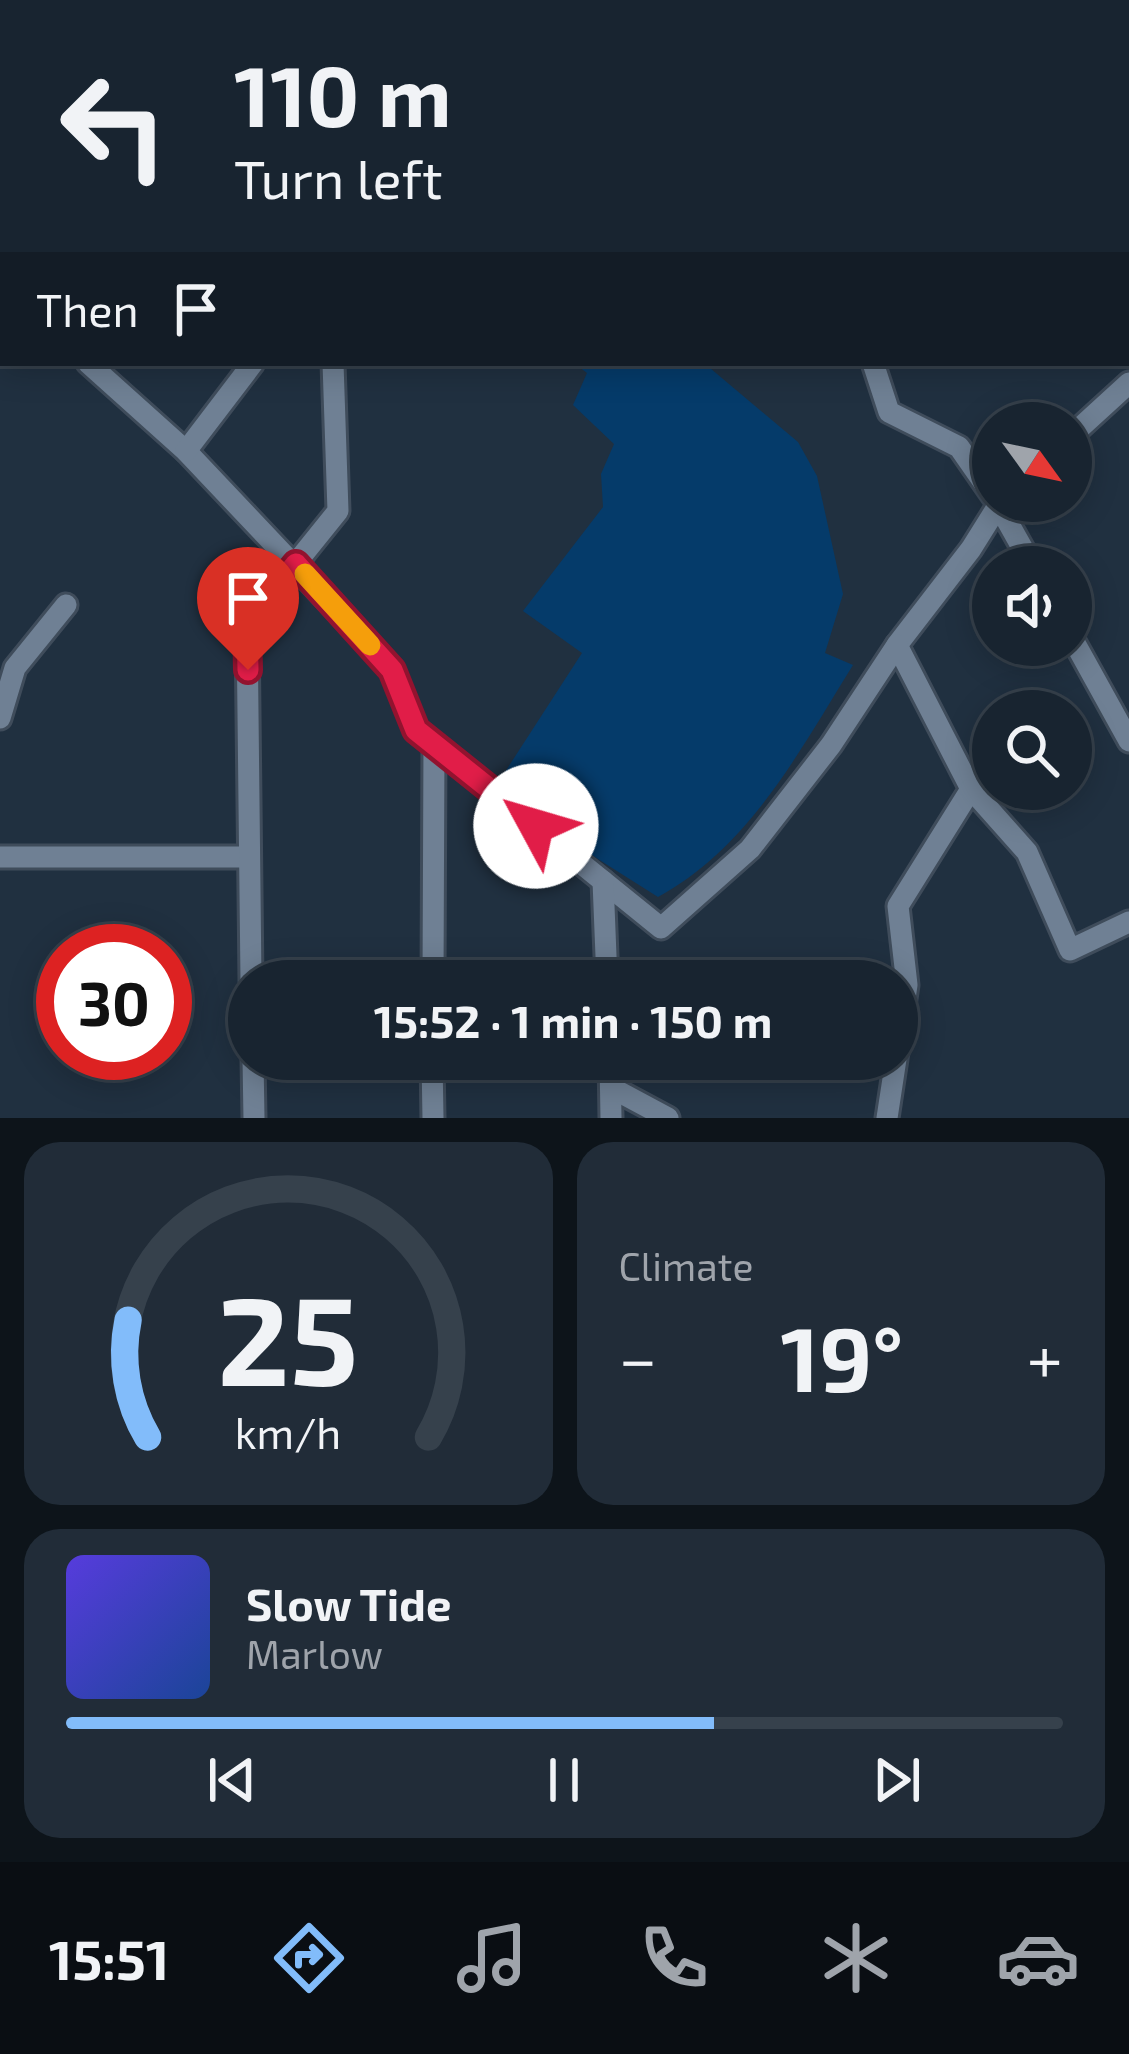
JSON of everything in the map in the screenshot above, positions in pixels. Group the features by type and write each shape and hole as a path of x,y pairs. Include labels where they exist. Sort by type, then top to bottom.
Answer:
{"street":[{"path":"91,366 186,451 392,670 416,730 661,928 750,849 831,745 985,522"},
{"path":"186,451 250,366"},
{"path":"251,960 247,624 338,512 333,366"},
{"path":"874,366 889,412 959,447 972,465"},
{"path":"1092,416 1129,382"},
{"path":"0,718 8,663 66,605"},
{"path":"897,645 971,789 1027,852 1070,950 1129,922"},
{"path":"1088,666 1129,741"},
{"path":"433,960 434,744"},
{"path":"905,960 898,906 971,789"},
{"path":"0,856 249,857"},
{"path":"603,881 606,960"},
{"path":"253,1080 254,1118"},
{"path":"432,1080 433,1118"},
{"path":"611,1080 611,1118"},
{"path":"887,1118 893,1080"},
{"path":"612,1088 668,1118"}],"shaded area":[{"path":"578,366 708,366 798,442 817,476 843,594 825,653 853,665 792,763 746,824 720,852 658,897 579,847 539,812 505,772 582,653 523,611 603,507 601,474 614,444 573,405 587,373"}],"slow traffic":[{"path":"305,574 370,645"}],"route":[{"path":"248,670 247,624 296,564 392,670 416,730 536,826"}]}
